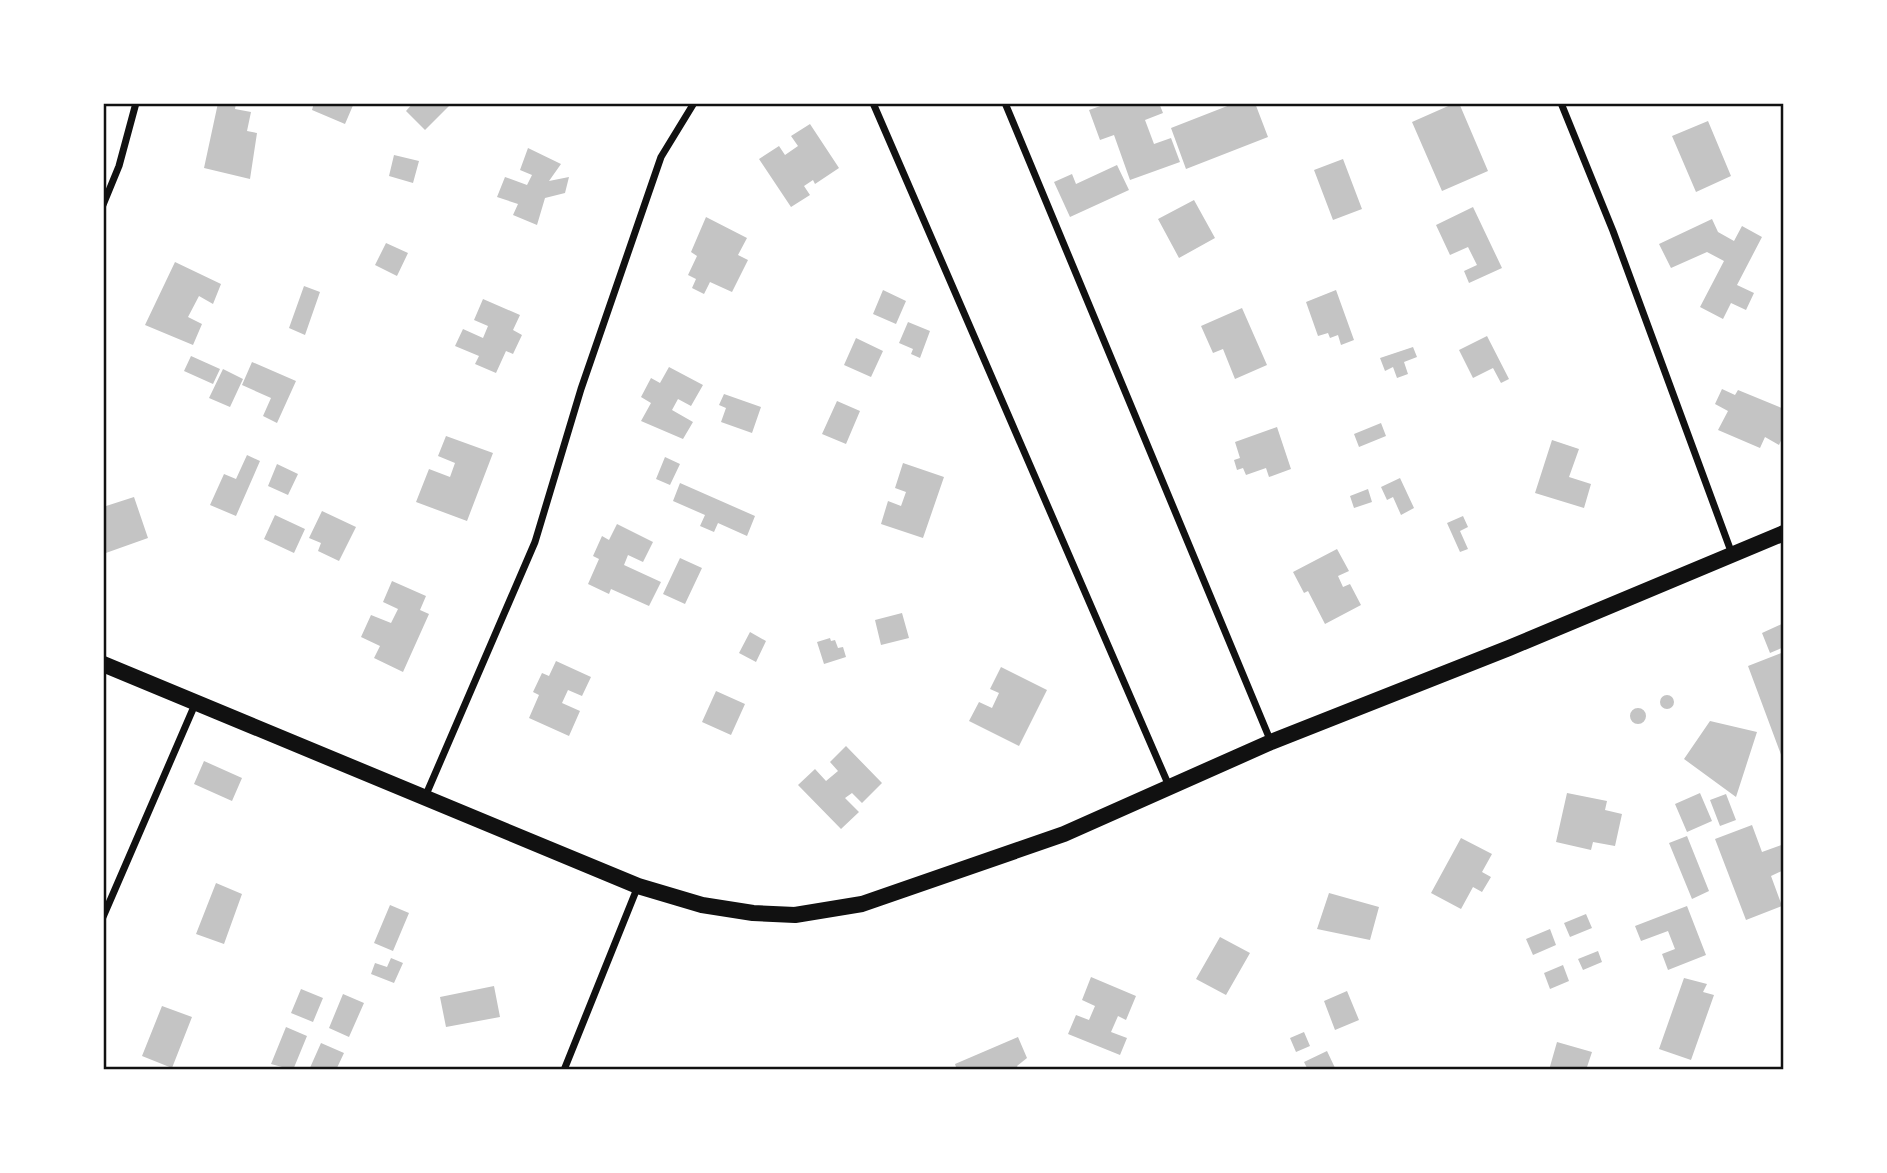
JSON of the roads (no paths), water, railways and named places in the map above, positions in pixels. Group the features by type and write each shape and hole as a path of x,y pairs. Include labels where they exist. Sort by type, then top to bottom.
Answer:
{"highway":[{"path":"103,664 638,886 702,905 753,913 796,915 862,904 1064,834 1271,742 1509,648 1784,533"}],"street":[{"path":"103,205 120,166 136,103"},
{"path":"424,797 535,542 581,389 661,157 694,103"},
{"path":"873,103 1170,789"},
{"path":"1005,103 1271,742"},
{"path":"1561,103 1613,231 1732,554"},
{"path":"103,917 196,702"},
{"path":"564,1070 638,886"}]}
